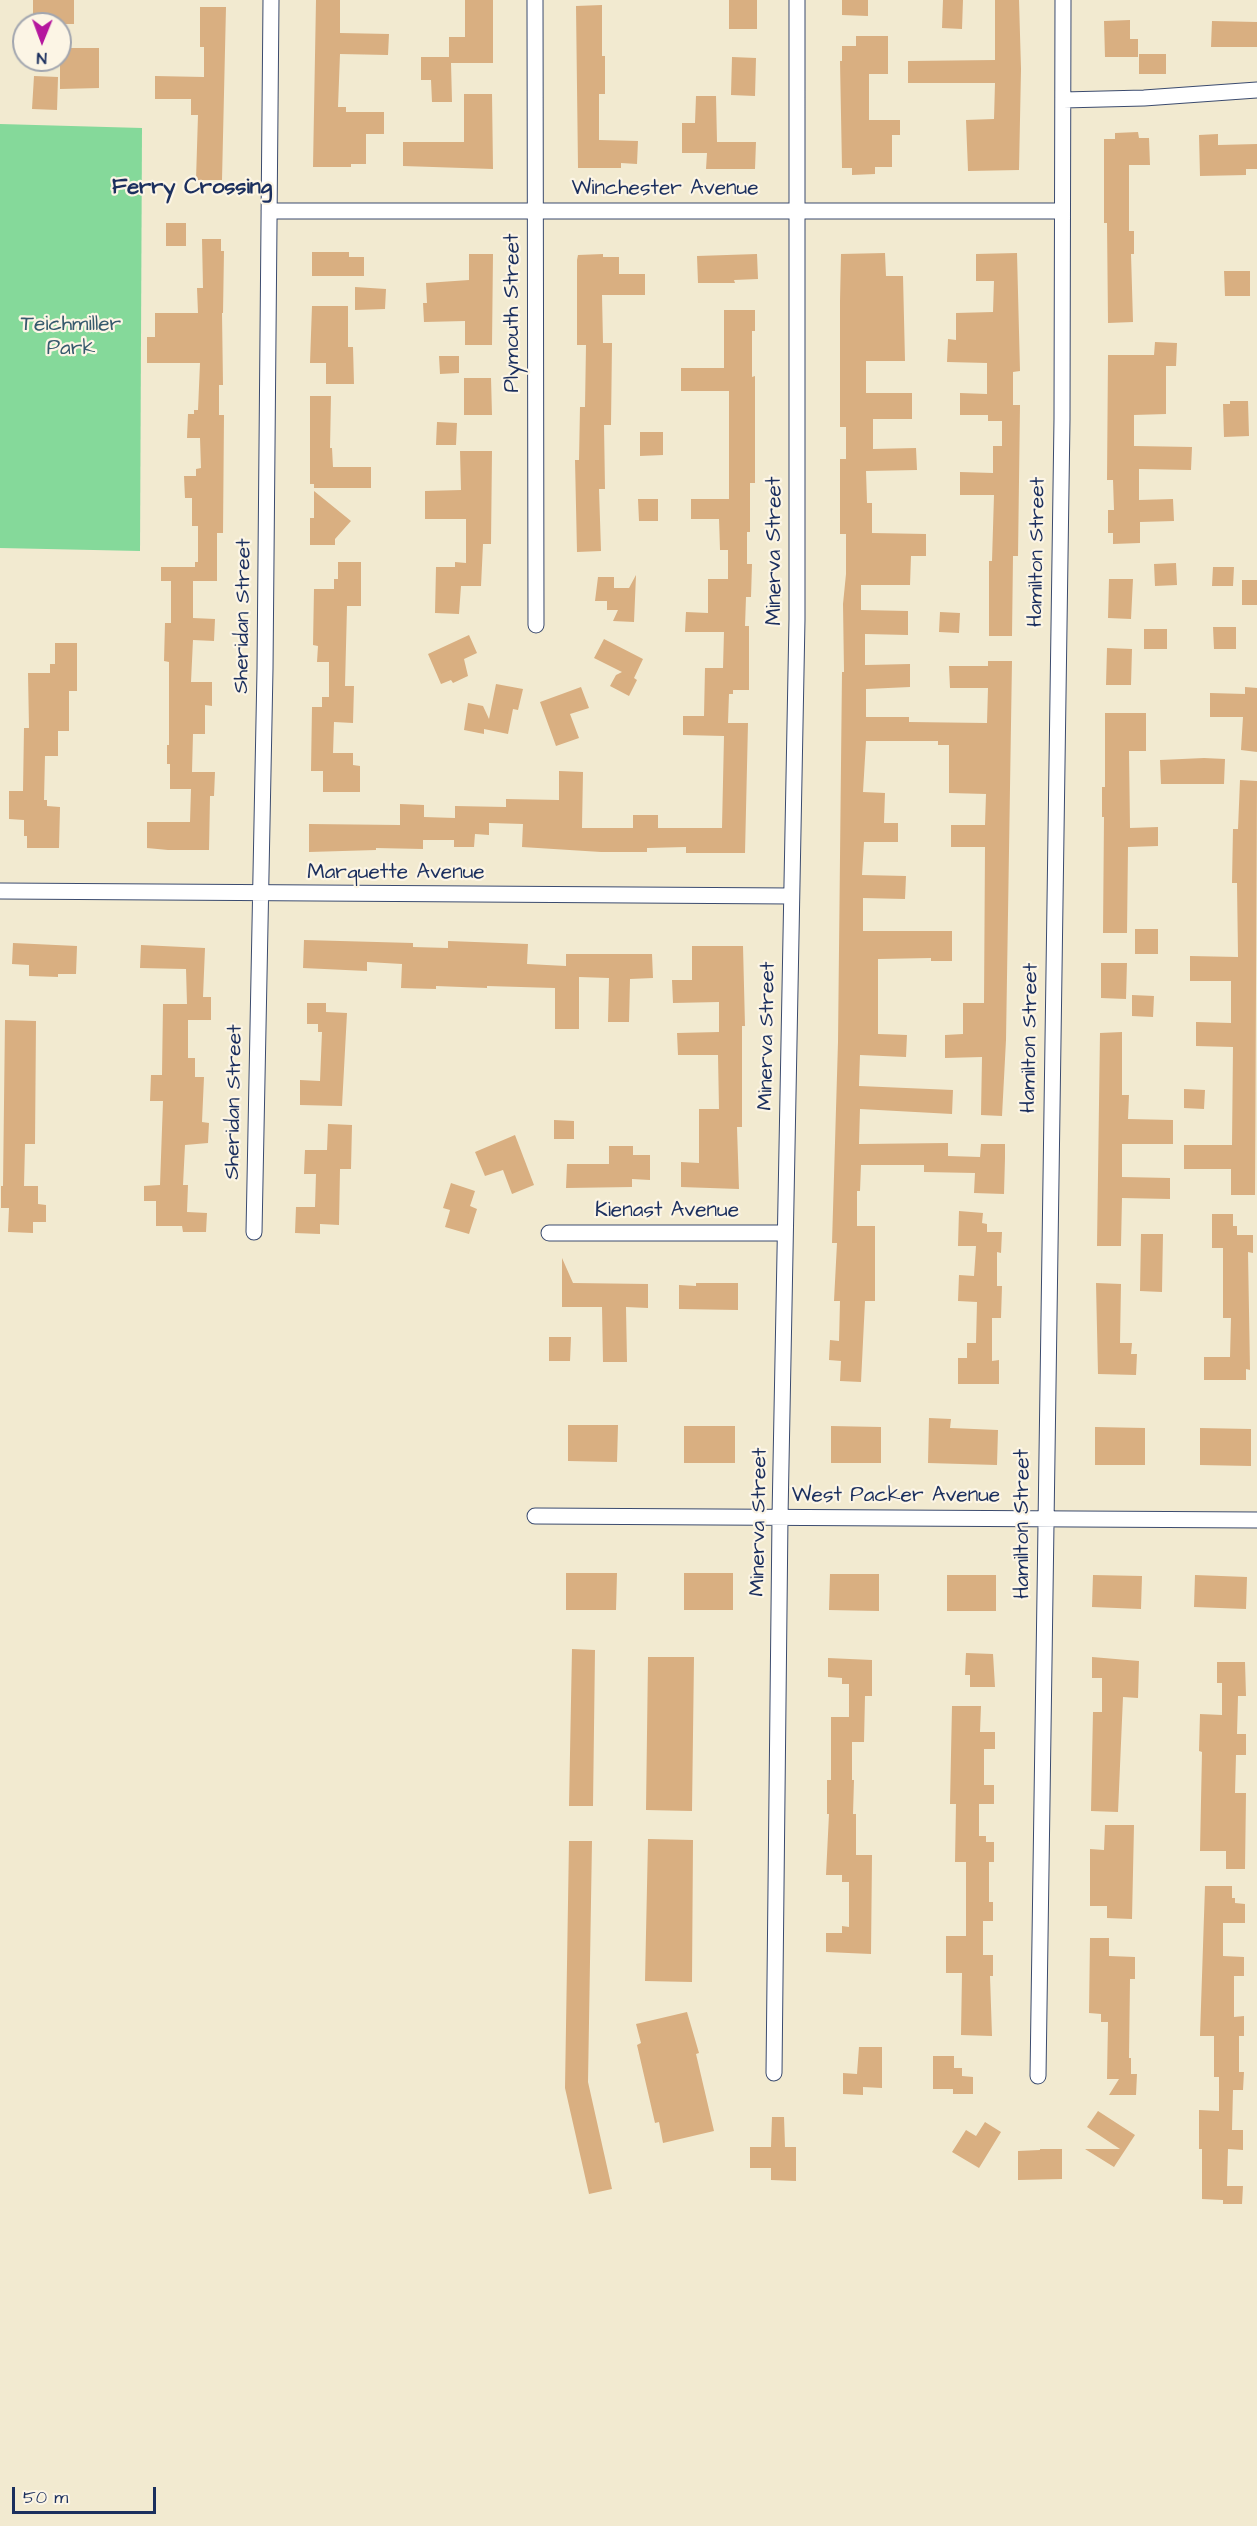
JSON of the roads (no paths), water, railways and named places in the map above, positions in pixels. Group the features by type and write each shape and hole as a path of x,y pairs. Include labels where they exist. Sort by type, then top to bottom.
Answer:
{"street":[{"name":"Sheridan Street","path":"254,1232 265,669 271,0"},
{"name":"Plymouth Street","path":"535,0 536,625"},
{"name":"Minerva Street","path":"774,2073 780,1517 797,607 797,0"},
{"name":"Hamilton Street","path":"1038,2076 1062,419 1063,0"},
{"path":"1063,100 1144,98 1257,90"},
{"name":"Winchester Avenue","path":"269,211 1061,211"},
{"name":"Marquette Avenue","path":"0,891 791,896"},
{"name":"Kienast Avenue","path":"549,1233 785,1233"},
{"name":"West Packer Avenue","path":"536,1516 1257,1520"}],"district":[{"name":"Ferry Crossing","path":"192,188"}],"park label":[{"name":"Teichmiller Park","path":"71,338"}]}
